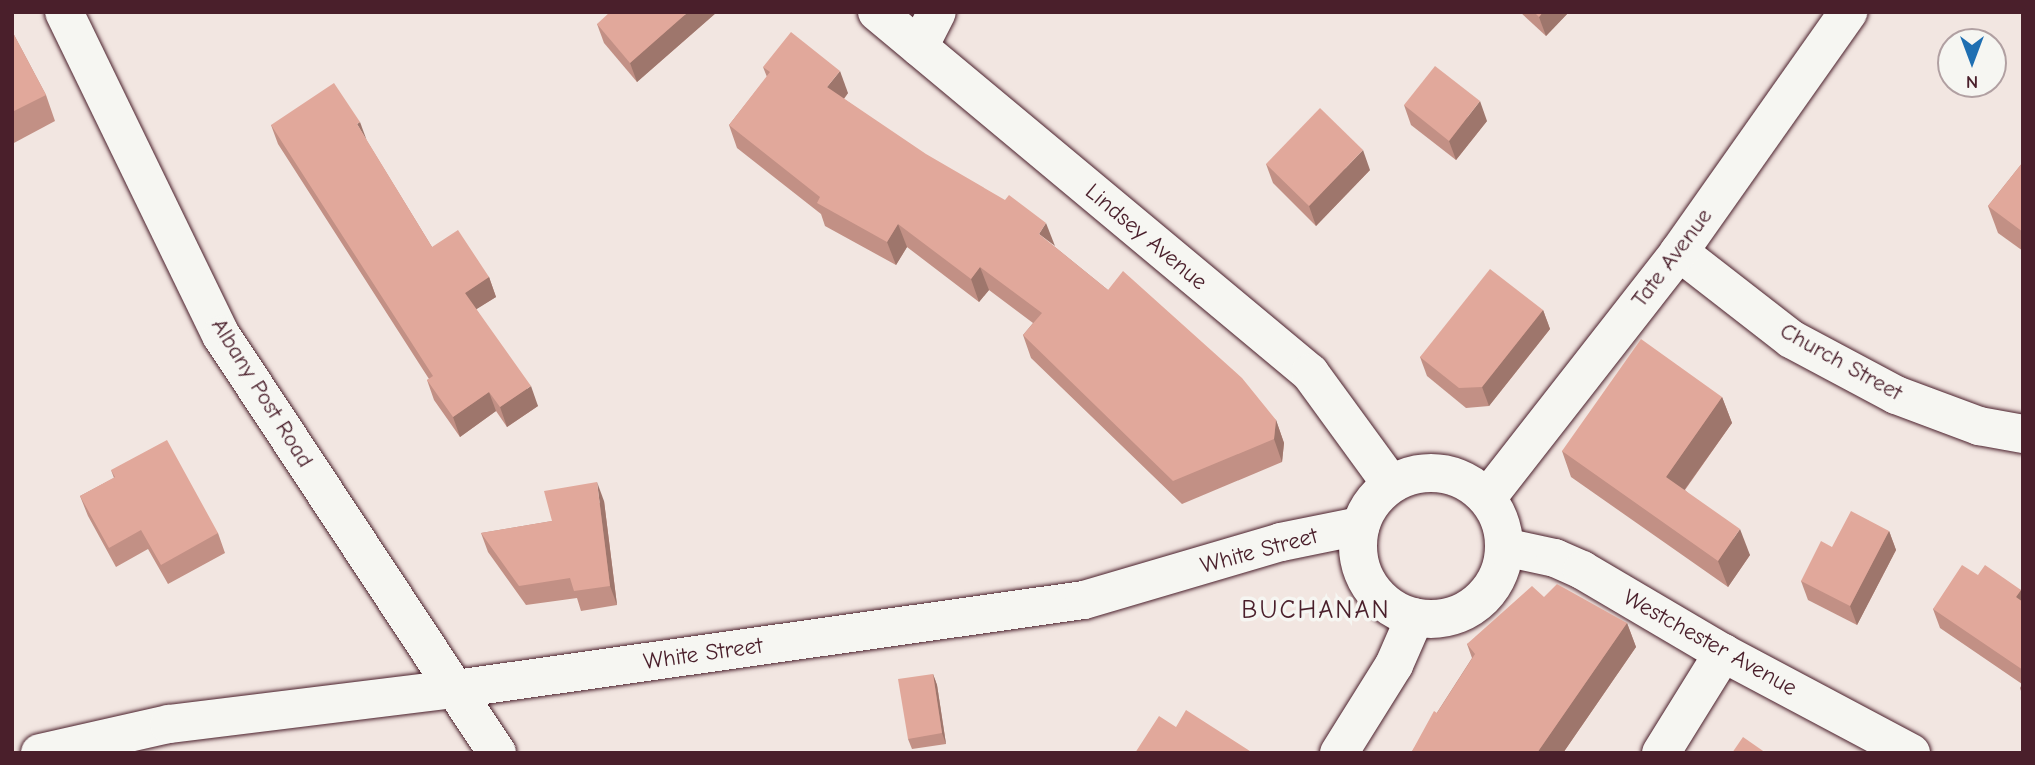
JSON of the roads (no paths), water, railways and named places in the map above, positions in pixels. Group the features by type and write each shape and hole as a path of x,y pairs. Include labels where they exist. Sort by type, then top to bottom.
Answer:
{"street":[{"name":"Albany Post Road","path":"64,12 221,335 496,753"},
{"name":"Lindsey Avenue","path":"877,12 1310,373 1391,484"},
{"path":"919,47 937,12"},
{"name":"Tate Avenue","path":"1486,498 1679,252 1835,17"},
{"name":"Church Street","path":"1679,252 1791,339 1896,396 1979,426 2023,433"},
{"path":"1421,473 1443,474 1464,480 1486,498 1499,519 1504,547 1497,577 1477,602 1447,617 1415,617 1388,606 1368,584 1359,558 1360,526 1372,503 1391,484 1421,473"},
{"name":"White Street","path":"40,753 169,724 456,689 1084,600 1281,541 1360,526"},
{"name":"Westchester Avenue","path":"1504,547 1555,558 1582,570 1723,653 1910,753"},
{"path":"1339,753 1394,665 1415,617"},
{"path":"1661,753 1723,653"}],"district":[{"name":"BUCHANAN","path":"1316,611"}]}
